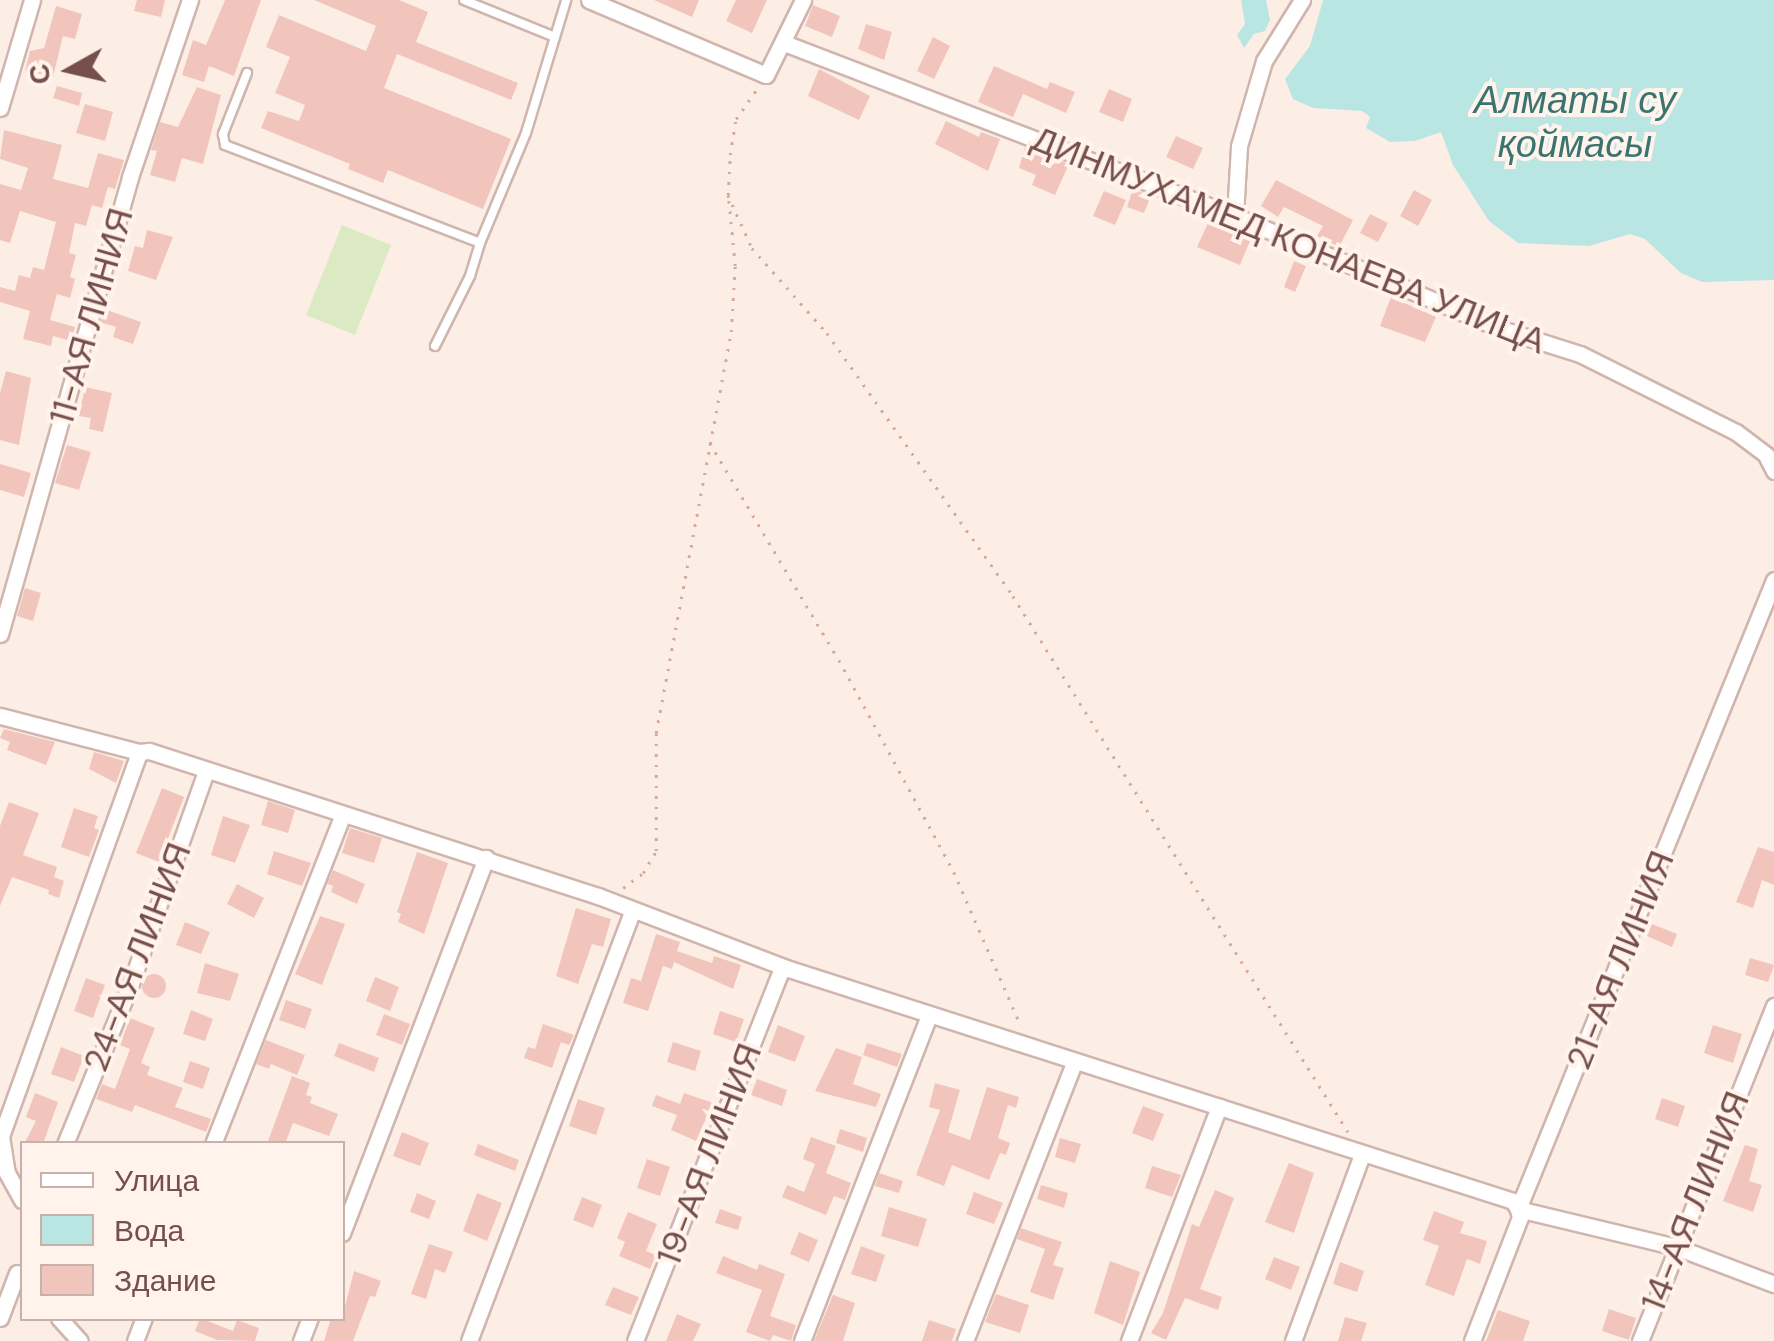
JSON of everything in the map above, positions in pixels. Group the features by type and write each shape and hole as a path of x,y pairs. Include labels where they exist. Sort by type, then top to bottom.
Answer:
{"street":[{"path":"0,108 32,0"},
{"name":"11-АЯ ЛИНИЯ","path":"0,634 130,177 190,0"},
{"path":"589,0 766,75 803,0"},
{"path":"1234,216 1239,146 1256,100 1264,61 1302,0"},
{"name":"ДИНМУХАМЕД КОНАЕВА УЛИЦА","path":"784,43 1234,216 1501,329 1580,354 1736,432 1766,455 1774,471"},
{"name":"21-АЯ ЛИНИЯ","path":"1472,1341 1520,1217 1518,1210 1774,580"},
{"path":"0,716 139,752 158,752 342,816 598,896 782,967 1513,1201 1518,1210 1676,1247 1774,1284"},
{"path":"20,1196 7,1173 0,1138 139,752"},
{"name":"24-АЯ ЛИНИЯ","path":"67,1141 131,983 206,771"},
{"path":"214,1141 342,816"},
{"path":"345,1225 486,858"},
{"path":"470,1341 633,910"},
{"name":"19-АЯ ЛИНИЯ","path":"636,1341 782,967"},
{"name":"14-АЯ ЛИНИЯ","path":"1640,1341 1774,1006"},
{"path":"802,1341 928,1015"},
{"path":"965,1341 1074,1062"},
{"path":"1129,1341 1219,1107"},
{"path":"1293,1341 1362,1154"},
{"path":"0,1318 20,1272"},
{"path":"62,1321 80,1341"}],"lane":[{"path":"464,0 555,36"},
{"path":"435,346 470,276 526,132 566,0"},
{"path":"246,73 223,134 224,145 480,243"}],"path":[{"path":"598,896 622,889 642,873 656,851 656,733 731,332 736,266 728,195 736,119 766,75"},
{"path":"728,195 752,248 827,333 1013,596 1362,1154"},
{"path":"710,441 839,660 954,872 1031,1048"}],"green space":[{"path":"342,225 391,245 355,335 306,315"}],"water":[{"path":"1241,0 1266,0 1270,20 1265,31 1254,34 1244,48 1237,35 1245,24"},
{"name":"Алматы су қоймасы","path":"1323,0 1774,0 1774,280 1702,282 1681,273 1645,239 1630,234 1589,246 1518,243 1489,221 1453,165 1441,132 1415,141 1390,142 1366,128 1370,117 1362,111 1313,108 1293,99 1285,79 1310,46"}],"building":[{"path":"137,0 165,0 161,17 134,11"},
{"path":"225,0 261,0 234,76 209,66 204,82 182,75 193,40 206,45"},
{"path":"314,0 399,0 428,12 416,42 518,83 511,100 397,54 384,88 511,139 483,209 388,170 383,183 348,169 350,164 261,128 268,111 299,121 305,105 275,93 290,57 266,47 279,15 366,51 376,26"},
{"path":"654,0 699,0 692,17"},
{"path":"736,0 767,0 752,33 726,21"},
{"path":"813,5 840,16 832,37 805,26"},
{"path":"56,6 82,14 75,39 63,36 53,77 25,71 30,51 44,48"},
{"path":"866,24 892,32 884,60 858,49"},
{"path":"933,37 950,46 934,79 917,71"},
{"path":"994,66 1047,89 1050,82 1075,92 1066,113 1023,94 1013,117 978,102"},
{"path":"819,69 870,96 859,120 808,96"},
{"path":"57,86 82,93 79,106 53,98"},
{"path":"197,87 221,95 203,164 182,158 175,182 150,175 157,151 151,150 160,122 178,127"},
{"path":"1109,89 1132,99 1123,122 1099,112"},
{"path":"85,104 113,112 105,141 76,133"},
{"path":"946,121 979,137 981,132 1000,139 988,171 935,144"},
{"path":"4,130 62,145 53,179 88,188 98,153 124,160 115,189 108,187 102,208 92,205 86,226 75,223 69,253 76,255 70,277 75,279 70,298 57,294 50,320 75,327 71,341 53,336 51,346 23,339 30,311 0,302 0,287 15,291 19,275 30,278 33,267 44,270 56,222 20,211 10,243 0,240 0,184 21,190 28,168 0,159"},
{"path":"1176,136 1203,148 1193,169 1166,157"},
{"path":"1025,147 1069,164 1055,195 1032,185 1036,175 1019,168"},
{"path":"1276,180 1353,220 1339,247 1317,236 1323,226 1284,207 1278,217 1261,206"},
{"path":"1133,189 1151,196 1144,213 1127,207"},
{"path":"1414,190 1432,200 1418,226 1400,216"},
{"path":"1104,191 1126,200 1115,225 1093,216"},
{"path":"1370,214 1388,223 1378,242 1360,233"},
{"path":"1209,221 1250,241 1240,265 1197,247"},
{"path":"147,230 173,237 156,280 128,271 135,246 143,248"},
{"path":"1294,261 1306,266 1295,292 1284,287"},
{"path":"1391,297 1436,317 1425,342 1380,326"},
{"path":"104,309 141,322 133,344 113,337 116,327 100,322"},
{"path":"6,371 31,378 19,445 0,440 0,393"},
{"path":"85,387 112,393 103,432 89,429 91,418 79,416"},
{"path":"67,445 91,452 79,490 55,483"},
{"path":"0,464 31,473 24,497 0,490"},
{"path":"25,588 41,593 33,621 17,616"},
{"path":"4,729 55,742 46,765 7,750 10,742 0,738"},
{"path":"94,752 124,761 116,783 89,769"},
{"path":"162,788 184,797 159,862 136,853"},
{"path":"268,801 295,810 288,833 261,825"},
{"path":"9,802 39,813 23,855 57,867 54,877 64,881 59,898 48,894 49,890 12,877 0,906 0,826"},
{"path":"74,808 98,816 94,828 99,830 89,857 61,847"},
{"path":"223,816 250,825 235,863 211,855"},
{"path":"350,828 382,838 374,863 342,853"},
{"path":"1758,847 1774,852 1774,885 1762,880 1753,908 1736,902"},
{"path":"274,851 311,863 302,886 267,874"},
{"path":"417,852 448,863 424,934 398,922 401,914 397,912"},
{"path":"333,870 365,884 357,904 331,892 333,886 327,884"},
{"path":"237,884 264,898 254,918 227,904"},
{"path":"576,908 611,919 603,947 592,944 578,984 556,976"},
{"path":"320,916 345,924 322,985 295,974"},
{"path":"185,922 210,932 201,954 176,945"},
{"path":"1652,924 1677,934 1672,947 1647,936"},
{"path":"656,934 680,942 677,951 712,963 714,956 741,965 733,989 674,962 672,969 663,966 648,1011 623,1003 631,978 641,981"},
{"path":"1750,958 1774,965 1768,982 1745,975"},
{"path":"205,963 239,974 230,1001 197,993"},
{"path":"154,974 163,977 163,995 154,998 145,995 142,986 145,977"},
{"path":"375,977 399,987 390,1011 366,1001"},
{"path":"86,978 105,985 93,1018 74,1011"},
{"path":"286,1000 312,1009 305,1029 279,1020"},
{"path":"191,1010 213,1019 205,1041 183,1034"},
{"path":"720,1011 744,1019 736,1042 713,1034"},
{"path":"384,1014 410,1024 402,1045 376,1035"},
{"path":"130,1018 155,1028 141,1063 150,1067 147,1075 183,1088 175,1107 211,1119 206,1132 135,1105 132,1112 96,1099 102,1084 115,1089 130,1049 120,1045"},
{"path":"543,1024 574,1035 569,1045 561,1042 552,1068 524,1058 528,1047 535,1049"},
{"path":"778,1025 805,1036 795,1062 768,1052"},
{"path":"1713,1025 1742,1034 1733,1063 1704,1053"},
{"path":"266,1040 305,1055 297,1075 271,1064 269,1069 256,1064"},
{"path":"673,1042 701,1051 695,1071 667,1062"},
{"path":"339,1043 379,1058 374,1072 334,1056"},
{"path":"867,1043 902,1054 897,1067 863,1055"},
{"path":"61,1047 84,1056 74,1082 51,1074"},
{"path":"836,1048 862,1057 853,1084 881,1094 876,1107 815,1091"},
{"path":"190,1061 210,1068 203,1089 183,1082"},
{"path":"292,1076 310,1083 306,1095 312,1097 310,1103 338,1114 329,1136 293,1123 286,1141 268,1141"},
{"path":"757,1079 787,1090 782,1106 751,1095"},
{"path":"935,1083 960,1090 948,1132 970,1140 987,1087 1019,1097 1016,1108 1008,1105 998,1138 1010,1143 1006,1155 1000,1153 989,1180 952,1165 944,1186 916,1175 940,1110 929,1107"},
{"path":"35,1093 58,1102 44,1141 26,1141 36,1121 26,1117"},
{"path":"684,1093 713,1103 696,1141 671,1130 677,1115 652,1106 656,1095 680,1104"},
{"path":"1662,1098 1685,1106 1678,1127 1655,1119"},
{"path":"578,1099 605,1108 596,1135 569,1126"},
{"path":"1143,1106 1164,1114 1153,1141 1132,1133"},
{"path":"840,1129 867,1138 863,1152 836,1143"},
{"path":"402,1132 429,1143 420,1166 393,1156"},
{"path":"811,1137 836,1146 826,1173 851,1183 845,1200 834,1196 826,1215 782,1197 787,1185 804,1192 815,1164 803,1159"},
{"path":"1060,1138 1081,1144 1075,1163 1055,1157"},
{"path":"478,1144 519,1160 515,1171 474,1155"},
{"path":"1745,1145 1758,1149 1749,1181 1762,1185 1753,1212 1723,1201"},
{"path":"647,1159 670,1167 660,1196 637,1188"},
{"path":"1289,1163 1314,1173 1294,1233 1265,1222"},
{"path":"1152,1166 1181,1175 1172,1197 1145,1188"},
{"path":"879,1173 903,1181 899,1193 875,1186"},
{"path":"1041,1185 1068,1193 1064,1208 1037,1199"},
{"path":"1215,1190 1234,1198 1200,1289 1222,1297 1218,1310 1185,1298 1166,1340 1151,1333 1163,1313 1192,1224 1199,1227"},
{"path":"974,1192 1003,1203 994,1224 966,1214"},
{"path":"417,1193 436,1201 429,1219 410,1212"},
{"path":"477,1193 502,1203 487,1241 463,1231"},
{"path":"582,1197 602,1205 593,1228 573,1220"},
{"path":"889,1207 927,1219 918,1247 881,1236"},
{"path":"720,1209 742,1217 738,1230 715,1223"},
{"path":"1434,1211 1464,1222 1460,1233 1487,1241 1480,1264 1467,1259 1454,1296 1425,1285 1439,1246 1423,1240"},
{"path":"628,1212 657,1224 646,1251 656,1255 650,1269 619,1256 625,1242 617,1238"},
{"path":"1021,1228 1062,1242 1053,1265 1064,1268 1053,1300 1030,1292 1045,1249 1017,1239"},
{"path":"799,1232 818,1240 809,1262 790,1254"},
{"path":"429,1244 453,1252 445,1273 435,1269 426,1299 411,1294"},
{"path":"861,1246 885,1255 876,1282 851,1274"},
{"path":"723,1256 757,1270 759,1264 785,1274 770,1316 796,1325 791,1341 773,1335 770,1341 746,1332 762,1290 716,1273"},
{"path":"1274,1257 1300,1267 1291,1290 1265,1279"},
{"path":"1110,1261 1140,1272 1123,1325 1094,1313"},
{"path":"1340,1262 1364,1271 1357,1292 1333,1284"},
{"path":"354,1271 381,1281 375,1297 370,1296 353,1341 324,1341 330,1321 345,1321"},
{"path":"613,1287 639,1297 631,1315 605,1305"},
{"path":"996,1294 1029,1305 1020,1333 985,1322"},
{"path":"833,1295 855,1303 843,1341 814,1341"},
{"path":"1609,1309 1636,1318 1629,1340 1602,1331"},
{"path":"1498,1310 1530,1321 1523,1341 1486,1341"},
{"path":"677,1314 701,1324 693,1341 666,1341"},
{"path":"1345,1317 1367,1323 1361,1341 1338,1341"},
{"path":"929,1320 956,1329 952,1341 922,1341"},
{"path":"199,1321 233,1331 237,1321 259,1328 255,1341 217,1340 195,1331"}]}
